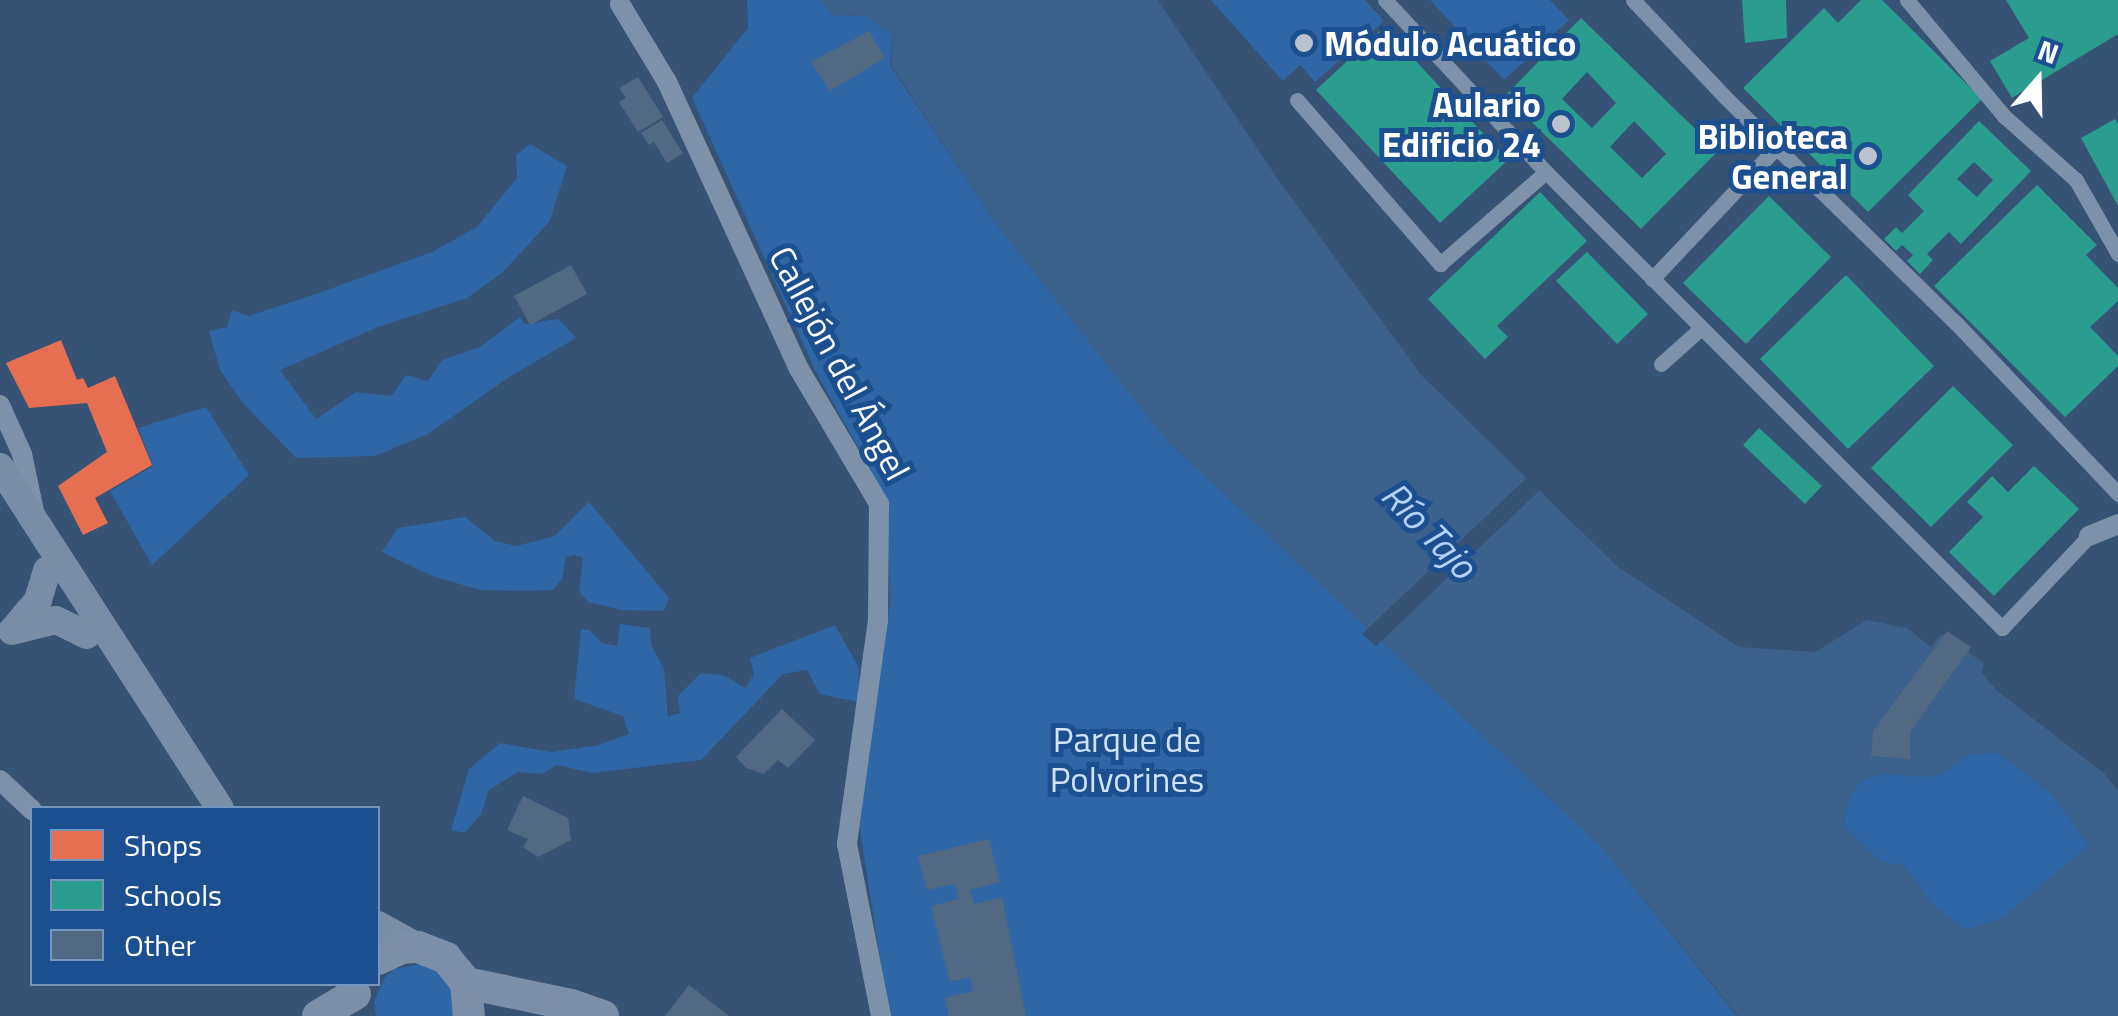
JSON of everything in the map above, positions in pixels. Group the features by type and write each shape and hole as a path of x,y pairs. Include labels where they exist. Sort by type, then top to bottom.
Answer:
{"main road":[{"path":"0,467 217,805"},
{"path":"0,496 160,752 217,805"},
{"path":"6,634 38,600 46,570"},
{"path":"6,634 56,620 87,635"},
{"path":"380,925 446,958 466,983 469,1016"},
{"path":"380,957 418,947"},
{"path":"466,983 571,1004 602,1016"},
{"path":"318,1016 356,993"}],"street":[{"path":"1385,0 1700,329 2002,628 2089,536 2116,528"},
{"path":"1633,0 1956,323 2118,494"},
{"path":"1907,0 2005,118 2076,180 2118,254"},
{"name":"Callejón del Ángel","path":"620,4 667,82 799,369 879,504 878,620 847,844 881,1016"},
{"path":"1297,100 1440,264 1546,172"},
{"path":"1652,279 1777,147"},
{"path":"1661,364 1700,329"},
{"path":"0,405 22,454 36,522"},
{"path":"0,780 30,808"}],"green space":[{"name":"Parque de Polvorines","path":"747,0 821,0 832,15 867,16 893,35 890,65 997,225 1169,442 1602,847 1737,1016 889,1016 859,824 890,602 887,499 815,370 692,98 748,28"},
{"name":"Módulo Acuático","path":"1211,0 1365,0 1384,21 1315,82 1300,65 1283,81"},
{"path":"1430,0 1550,0 1569,20 1504,80"},
{"path":"530,144 567,166 550,221 503,272 467,298 378,327 280,370 316,419 356,392 392,396 406,375 428,381 442,360 480,347 520,317 525,324 558,319 576,338 509,377 428,434 375,456 296,458 242,402 220,370 209,331 227,327 232,310 249,316 316,294 432,252 477,227 517,178 516,155"},
{"path":"206,407 249,475 152,565 110,491 153,466 138,428"},
{"path":"589,502 669,598 664,611 623,610 588,602 579,591 583,558 574,555 566,557 562,579 553,590 526,591 480,590 432,576 382,552 398,528 465,517 495,541 516,546 555,536"},
{"path":"620,624 650,628 651,644 664,669 668,716 680,713 678,696 701,673 723,675 745,688 754,674 750,658 835,625 859,668 858,702 820,694 807,670 783,674 701,760 592,773 557,765 542,774 518,772 489,790 481,814 465,833 451,830 469,769 500,743 552,752 599,745 629,734 623,716 574,699 581,629 589,630 602,643 617,646"},
{"path":"1998,752 2053,795 2089,845 2002,919 1965,930 1933,905 1904,866 1880,861 1843,826 1849,797 1862,780 1882,774 1946,772 1967,755"},
{"path":"420,964 434,968 453,988 455,1016 376,1016 374,1002 384,978 394,969"}],"water":[{"name":"Río Tajo","path":"821,0 1158,0 1279,181 1422,376 1618,567 1739,647 1815,652 1867,620 1907,628 1931,647 1941,634 1984,663 1982,673 1997,691 2104,773 2118,791 2118,1016 1738,1016 1602,847 1169,442 997,225 891,65 893,35 867,16 832,15","holes":["1998,752 2053,795 2089,845 2002,919 1965,930 1933,905 1904,866 1880,861 1843,826 1849,797 1862,780 1882,774 1930,777 1946,772 1968,755"]}],"pier":[{"path":"1530,475 1543,487 1376,646 1362,634"}],"building: Shops":[{"path":"61,340 77,380 83,378 88,388 115,376 152,465 95,498 108,523 83,535 58,486 107,452 87,403 29,408 6,363"}],"building: Schools":[{"path":"1742,0 1786,0 1787,38 1745,43"},
{"name":"Biblioteca General","path":"1861,0 1882,0 1982,99 1868,212 1743,88 1824,8 1838,23"},
{"path":"2006,0 2118,0 2118,34 2012,98 1990,61 2029,38"},
{"name":"Aulario Edificio 24","path":"1581,18 1718,151 1641,229 1505,96","holes":["1587,72 1616,103 1592,128 1562,99","1634,121 1666,154 1642,178 1610,147"]},
{"path":"1384,27 1508,160 1440,223 1316,90"},
{"path":"2115,119 2118,124 2118,206 2081,138"},
{"path":"1979,121 2031,171 1961,244 1949,232 1927,254 1933,260 1920,274 1907,261 1913,255 1902,245 1896,251 1884,239 1896,227 1902,233 1924,211 1908,195","holes":["1974,162 1993,180 1977,197 1957,179"]},
{"path":"2037,185 2097,245 2086,255 2118,288 2118,301 2090,327 2118,356 2118,366 2065,417 1934,286"},
{"path":"1540,192 1587,241 1497,326 1508,337 1485,359 1428,299"},
{"path":"1769,196 1831,257 1746,344 1683,283"},
{"path":"1587,252 1648,314 1617,344 1556,281"},
{"path":"1846,275 1934,366 1848,449 1760,359"},
{"path":"1953,386 2013,445 1931,527 1871,468"},
{"path":"1759,428 1822,486 1805,504 1743,445"},
{"path":"2034,466 2079,509 1994,596 1949,552 1983,517 1967,502 1992,476 2008,492"}],"building: Other":[{"path":"869,31 885,58 830,91 811,62"},
{"path":"638,77 663,117 638,132 619,102 626,98 619,88"},
{"path":"662,120 683,153 667,163 654,142 649,145 641,133"},
{"path":"571,265 587,294 530,325 514,296"},
{"path":"1947,631 1971,647 1910,732 1910,759 1871,756 1873,731"},
{"path":"782,709 815,740 788,768 778,760 764,774 746,768 736,757"},
{"path":"523,796 568,818 571,840 538,857 523,847 528,839 507,830"},
{"path":"989,839 1000,882 970,890 974,904 1002,897 1026,1016 949,1016 945,998 973,991 970,977 950,982 931,906 959,899 955,884 927,890 918,856"},
{"path":"689,985 729,1016 665,1016"}],"place":[{"name":"Módulo Acuático","path":"1304,43"},
{"name":"Aulario Edificio 24","path":"1561,124"},
{"name":"Biblioteca General","path":"1868,156"}]}
